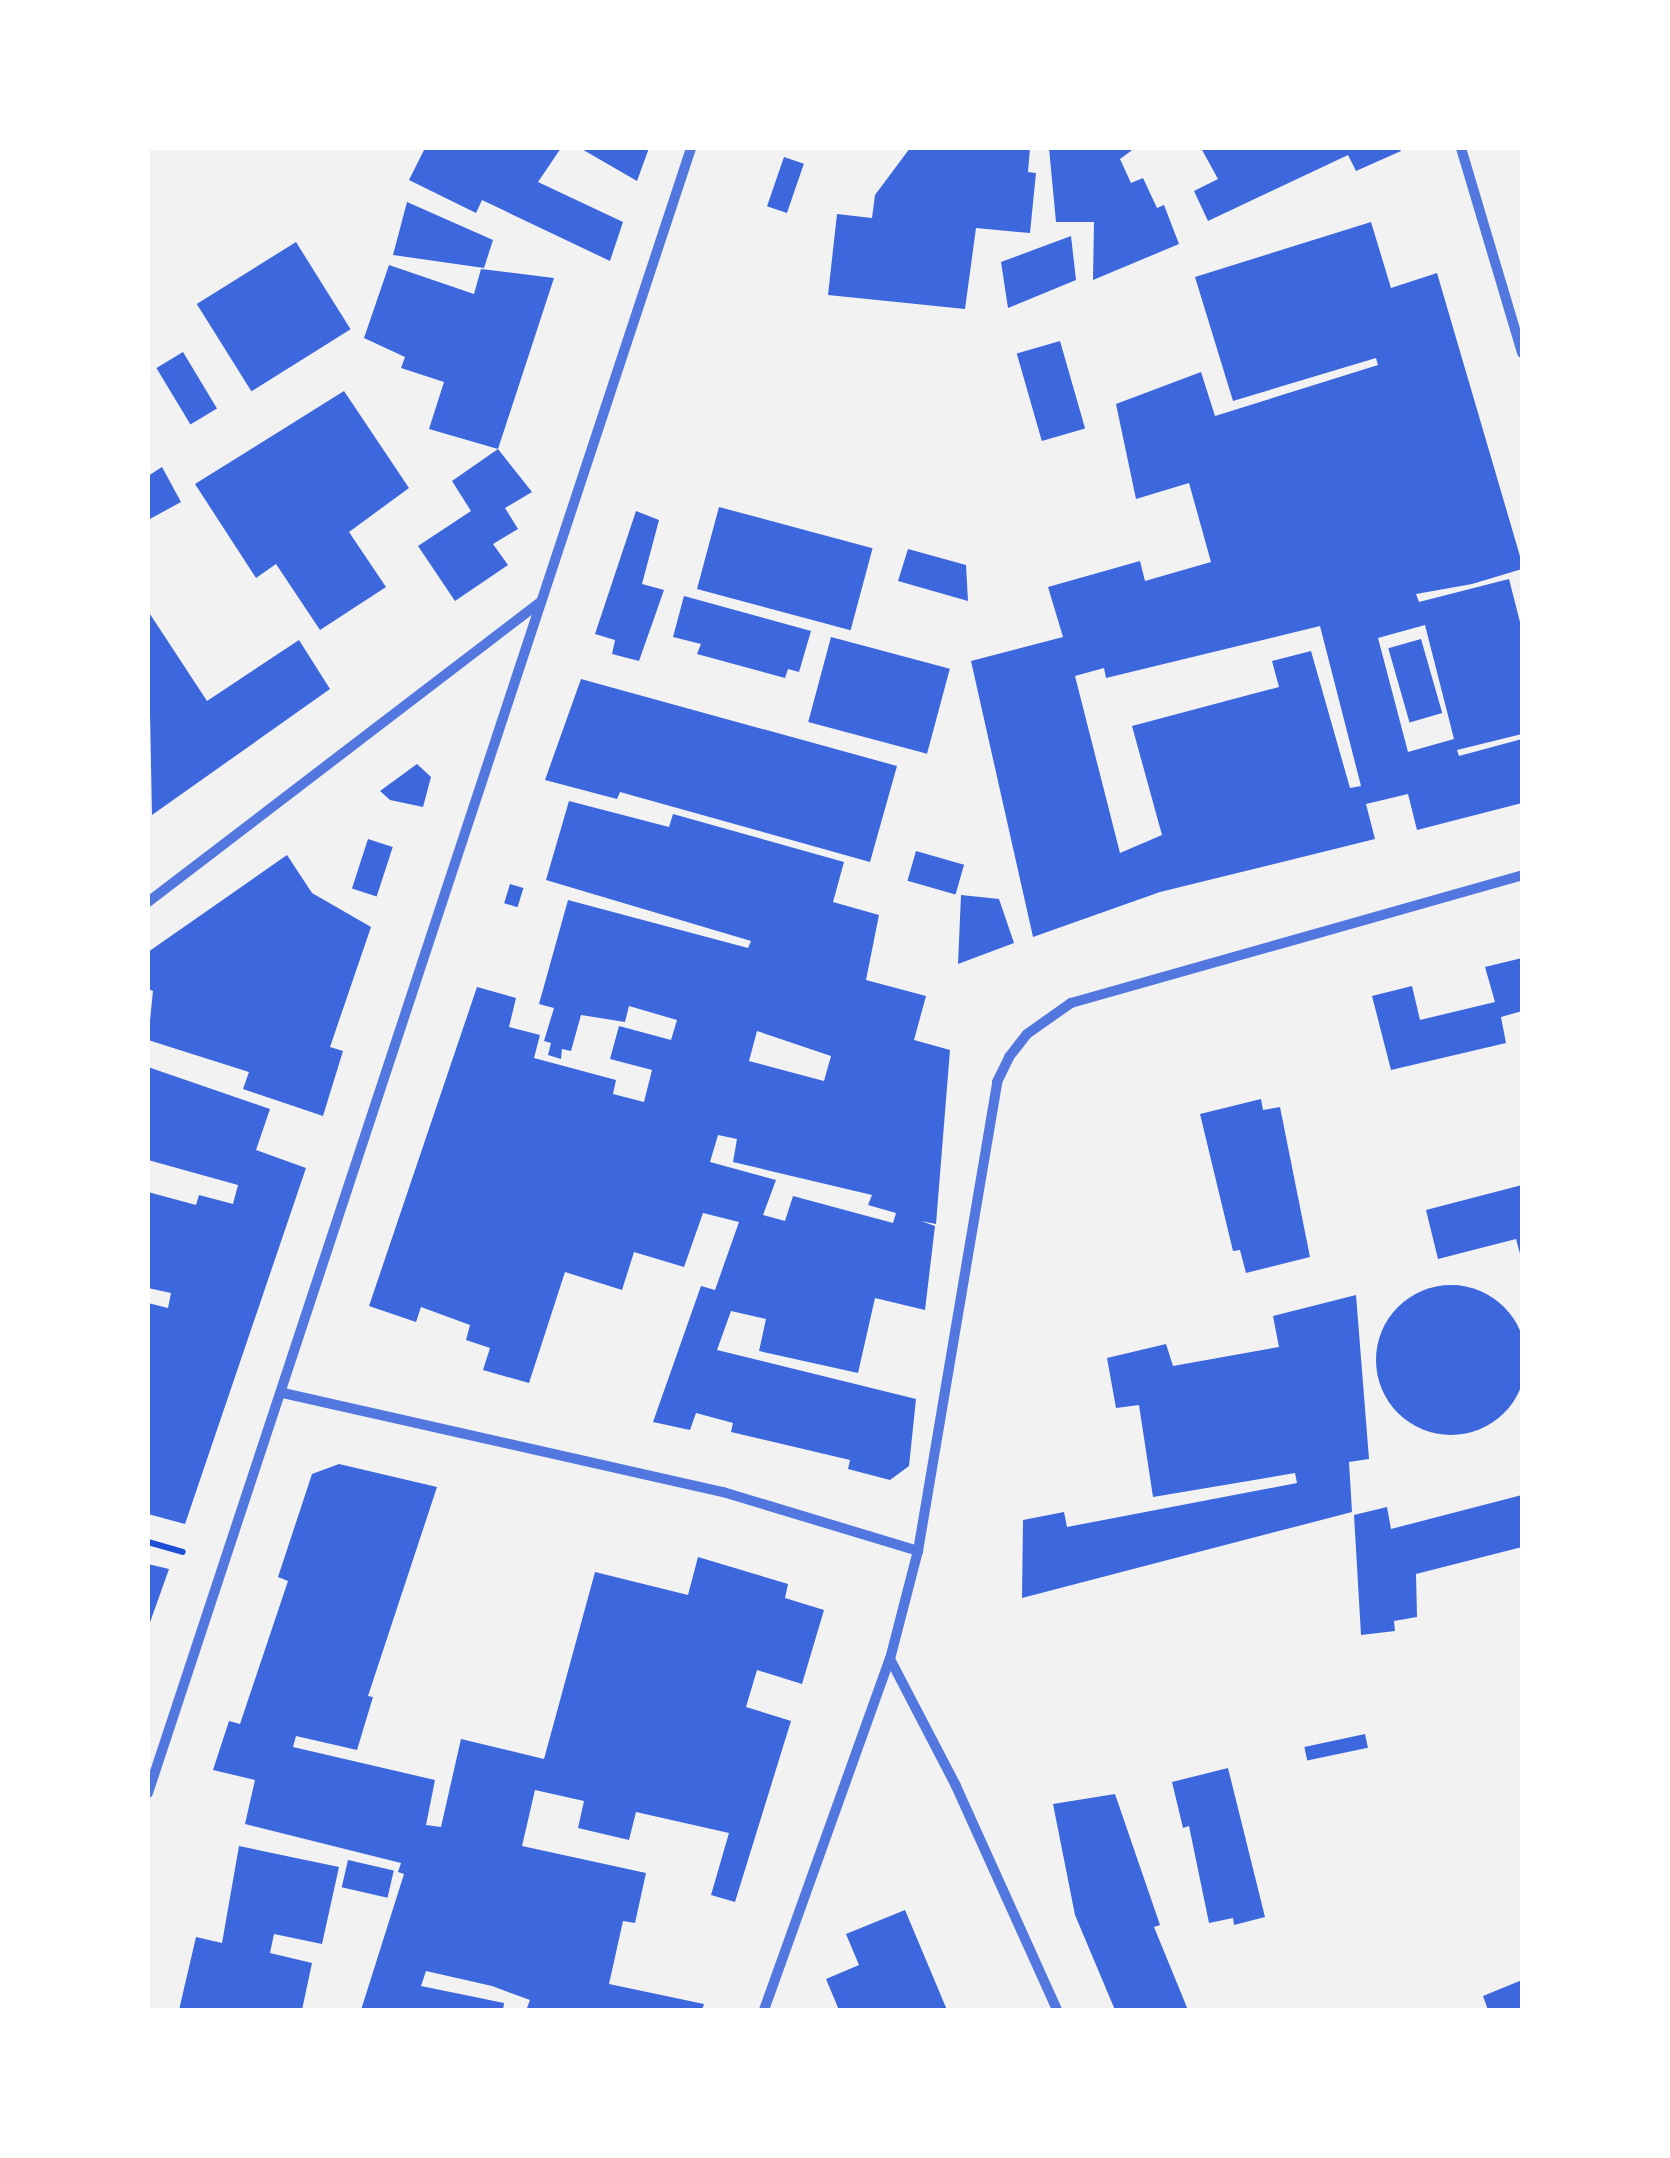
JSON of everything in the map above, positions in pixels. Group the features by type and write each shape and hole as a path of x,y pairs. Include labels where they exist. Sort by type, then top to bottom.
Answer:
{"street":[{"path":"148,1793 691,148"},
{"path":"1460,148 1522,353"},
{"path":"148,902 541,601"},
{"path":"764,2010 890,1658 918,1551 997,1082 1027,1034 1071,1004 1118,987 1522,875"},
{"path":"283,1393 723,1492 918,1551"},
{"path":"890,1658 956,1786 1057,2010"}],"building":[{"path":"425,148 561,148 538,182 623,222 610,261 482,200 476,213 409,180"},
{"path":"580,148 649,148 637,181"},
{"path":"910,148 1030,148 1028,172 1036,173 1030,233 976,228 965,309 828,295 837,214 872,218 875,195"},
{"path":"1049,148 1135,148 1120,159 1131,183 1143,178 1157,208 1164,205 1179,244 1093,280 1094,222 1056,222"},
{"path":"1201,148 1401,151 1356,171 1348,155 1208,221 1194,191 1218,179"},
{"path":"784,157 804,164 787,213 767,206"},
{"path":"407,202 493,240 484,268 393,255"},
{"path":"1371,222 1391,288 1437,273 1522,569 1472,584 1416,594 1419,602 1509,579 1522,630 1522,734 1457,750 1459,756 1522,739 1522,803 1417,830 1408,794 1366,804 1375,839 1160,892 1033,937 971,661 1063,637 1048,587 1140,561 1145,581 1211,562 1189,483 1136,499 1116,404 1201,372 1215,416 1378,365 1376,358 1233,401 1195,277","holes":["1425,625 1454,739 1408,752 1378,638","1320,626 1361,786 1350,788 1311,651 1272,661 1279,687 1132,726 1162,835 1120,853 1075,676 1104,668 1106,678"]},
{"path":"1071,236 1076,280 1008,308 1001,262"},
{"path":"296,242 351,329 251,391 197,304"},
{"path":"389,265 474,294 481,269 554,278 498,449 429,429 444,382 401,368 405,357 364,338"},
{"path":"1060,341 1085,428 1042,441 1017,353"},
{"path":"183,352 217,409 190,425 156,368"},
{"path":"344,391 409,488 349,532 386,587 320,630 276,564 256,578 195,484"},
{"path":"498,449 532,492 505,508 518,529 493,544 508,565 455,601 418,546 471,511 452,481"},
{"path":"162,467 181,502 148,520 148,476"},
{"path":"719,507 873,548 851,630 697,589"},
{"path":"636,511 659,520 642,584 664,590 639,661 612,654 615,640 595,634"},
{"path":"908,549 966,565 968,601 898,581"},
{"path":"684,596 811,631 799,672 788,669 785,678 697,654 701,644 673,637"},
{"path":"148,611 207,701 299,640 330,689 152,815"},
{"path":"831,637 950,669 927,754 808,722"},
{"path":"1421,639 1442,713 1410,722 1388,648"},
{"path":"581,679 897,766 870,862 620,792 617,799 545,780"},
{"path":"417,764 431,777 423,807 390,800 380,791"},
{"path":"569,801 669,827 673,814 844,862 833,902 879,915 866,980 926,996 914,1040 950,1050 936,1224 921,1221 935,1226 925,1310 875,1298 858,1373 759,1351 766,1319 731,1311 717,1350 916,1399 909,1466 890,1480 848,1469 850,1460 731,1432 733,1423 696,1413 690,1430 653,1422 701,1286 715,1290 739,1222 703,1213 684,1267 634,1252 622,1290 565,1272 529,1383 483,1370 490,1348 466,1340 470,1325 421,1307 416,1322 369,1306 477,987 516,998 509,1027 540,1035 534,1058 616,1080 613,1094 644,1102 652,1070 610,1059 619,1026 671,1040 677,1020 629,1006 625,1022 581,1015 571,1051 562,1049 561,1059 548,1055 551,1043 544,1041 554,1008 539,1004 568,900 748,948 751,941 546,880","holes":["757,1031 831,1056 824,1081 749,1061","718,1135 737,1139 733,1162 872,1195 868,1205 896,1213 893,1223 793,1196 785,1221 763,1215 776,1180 710,1162"]},
{"path":"368,839 393,847 377,896 352,888"},
{"path":"916,851 964,865 956,895 907,881"},
{"path":"287,855 312,893 371,927 330,1047 343,1051 323,1116 243,1089 249,1072 148,1040 153,991 148,989 148,952"},
{"path":"510,884 523,888 518,907 504,903"},
{"path":"961,895 999,899 1014,943 958,964"},
{"path":"1522,958 1522,1011 1501,1017 1506,1043 1391,1070 1372,996 1412,986 1420,1020 1495,1002 1485,967"},
{"path":"148,1067 270,1109 256,1150 306,1168 185,1524 148,1514 148,1303 168,1308 171,1293 148,1288 148,1192 196,1205 199,1195 233,1204 238,1185 148,1160"},
{"path":"1261,1099 1263,1110 1280,1107 1310,1257 1246,1273 1240,1250 1233,1251 1200,1114"},
{"path":"1522,1185 1522,1261 1516,1239 1438,1259 1426,1210"},
{"path":"1451,1285 1480,1290 1504,1307 1521,1331 1526,1360 1521,1389 1504,1413 1480,1430 1451,1435 1422,1430 1398,1413 1381,1389 1376,1360 1381,1331 1398,1307 1422,1290"},
{"path":"1356,1295 1369,1459 1349,1462 1352,1512 1022,1598 1023,1520 1064,1512 1067,1527 1297,1483 1295,1473 1153,1497 1139,1405 1116,1408 1107,1358 1166,1344 1173,1366 1279,1347 1273,1316"},
{"path":"339,1464 437,1487 368,1696 373,1697 357,1750 296,1736 293,1747 435,1780 426,1825 441,1827 461,1739 544,1759 595,1572 688,1595 698,1557 788,1584 785,1598 824,1610 802,1684 757,1670 746,1707 791,1721 735,1902 711,1895 729,1833 636,1812 629,1840 578,1828 584,1801 535,1790 522,1846 646,1873 635,1923 623,1921 609,1984 704,2004 702,2010 535,2010 527,2008 530,2000 492,1986 426,1971 421,1986 504,2003 503,2010 361,2010 404,1874 398,1872 401,1863 245,1824 255,1780 213,1770 229,1721 240,1724 288,1581 278,1577 312,1474"},
{"path":"1522,1495 1522,1547 1416,1574 1417,1617 1394,1621 1395,1631 1361,1635 1354,1515 1387,1507 1391,1529"},
{"path":"148,1564 169,1569 148,1628"},
{"path":"1365,1734 1368,1748 1307,1761 1304,1747"},
{"path":"1228,1768 1265,1917 1234,1925 1233,1918 1209,1923 1189,1826 1183,1828 1172,1782"},
{"path":"1115,1794 1160,1925 1154,1927 1188,2010 1115,2010 1075,1915 1053,1804"},
{"path":"239,1846 339,1867 322,1944 274,1934 270,1953 312,1963 302,2010 179,2010 196,1937 222,1943"},
{"path":"348,1860 394,1871 387,1898 342,1887"},
{"path":"905,1910 947,2010 839,2010 826,1979 859,1965 846,1934"},
{"path":"1522,1980 1522,2010 1488,2010 1483,1996"}]}
